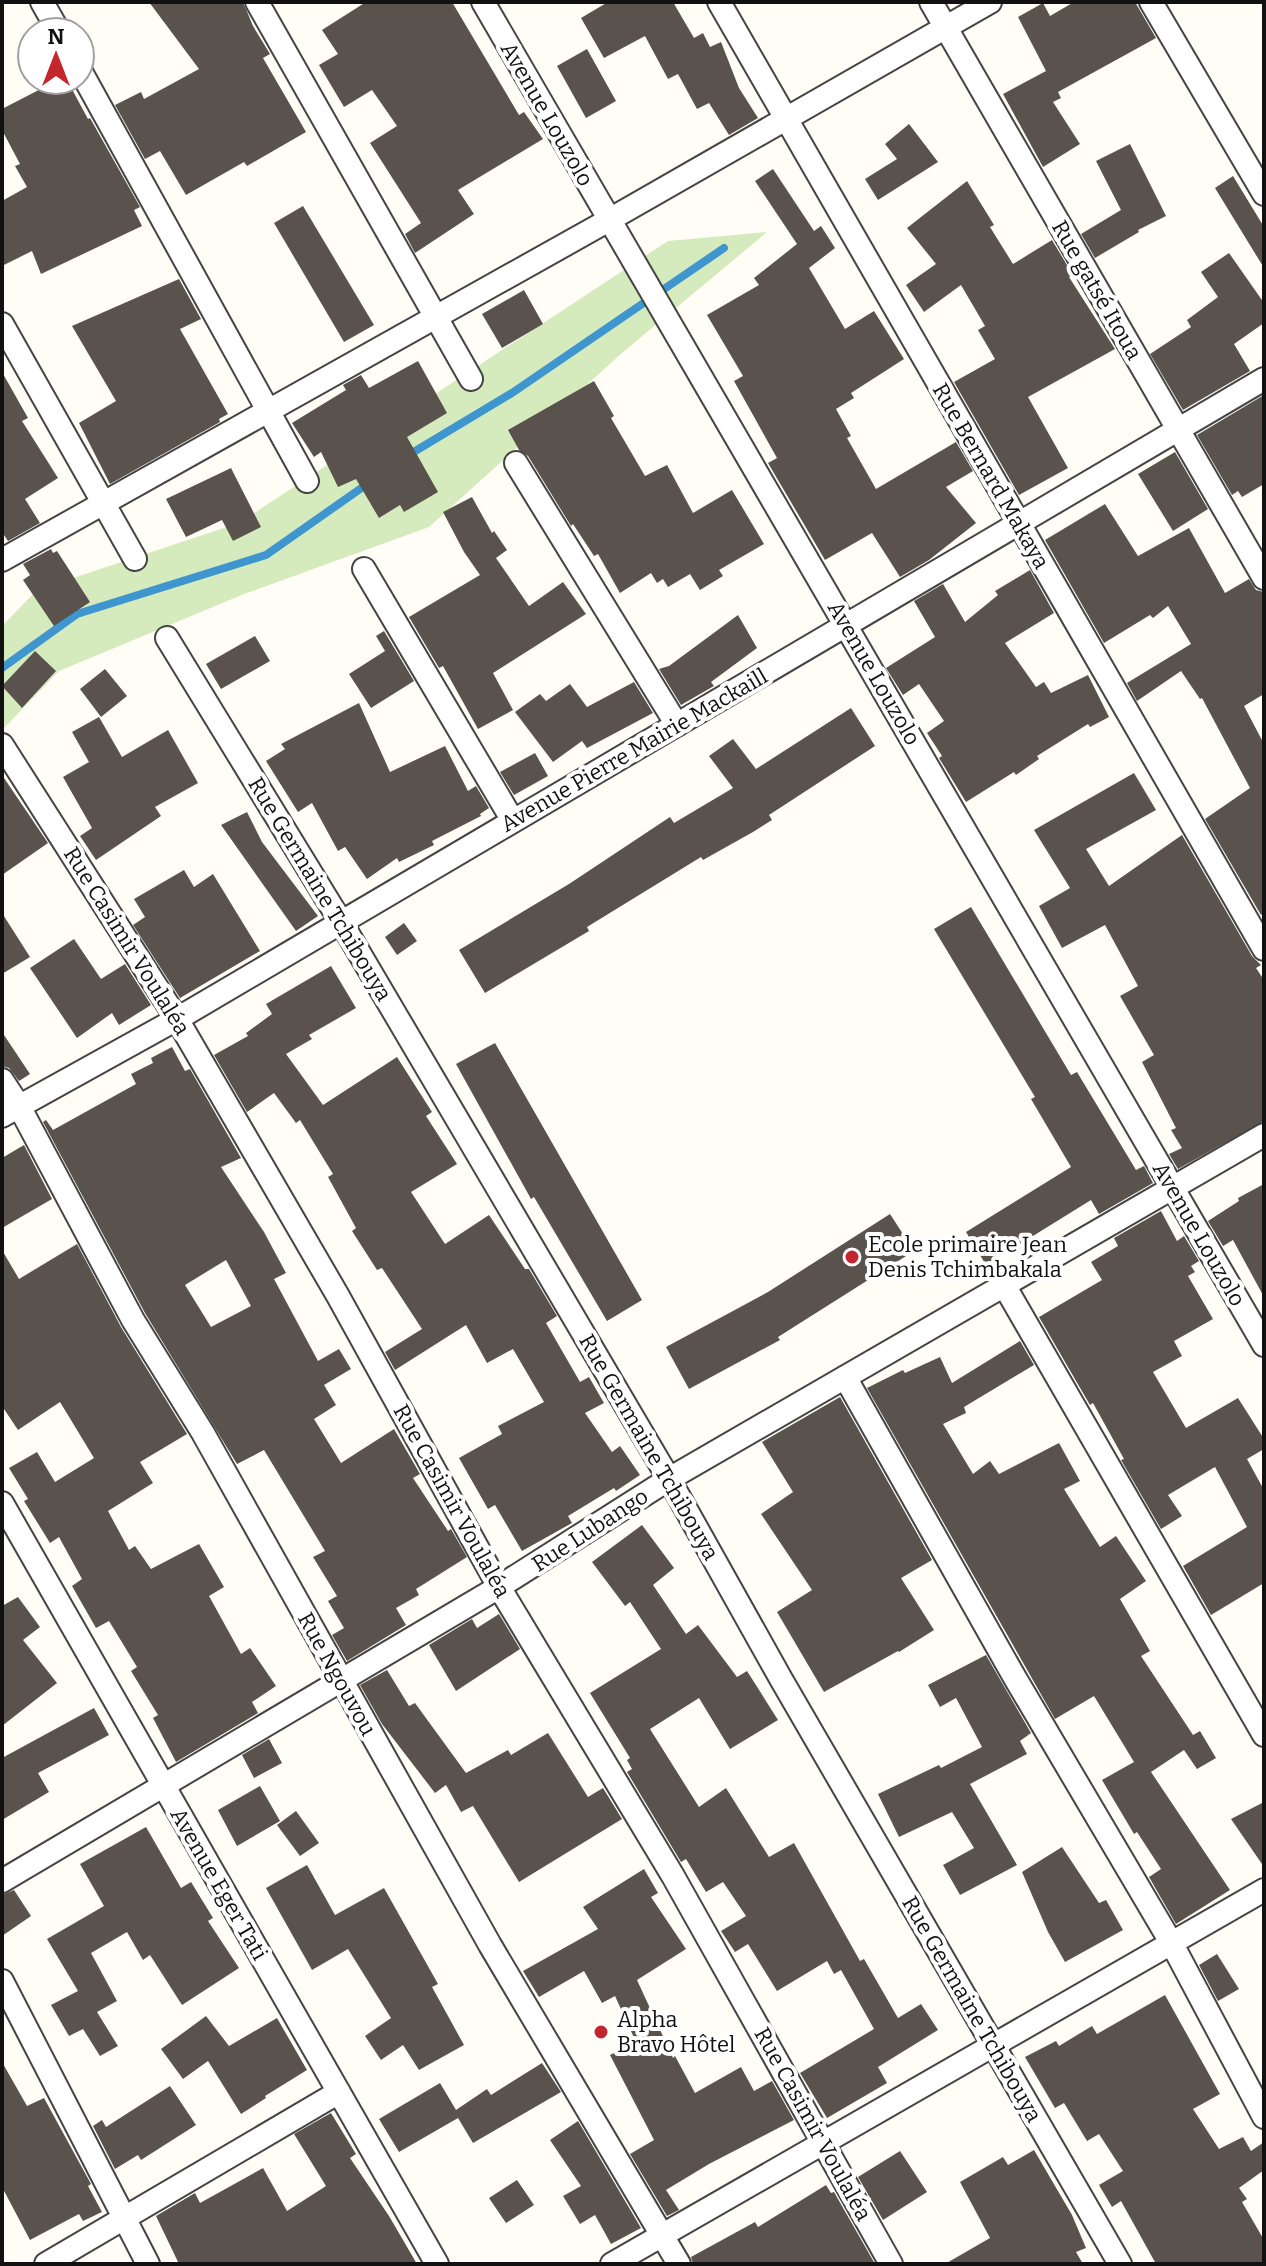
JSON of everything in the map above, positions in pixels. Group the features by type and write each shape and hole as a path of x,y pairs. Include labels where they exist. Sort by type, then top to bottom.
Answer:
{"street":[{"path":"257,2 471,379"},
{"name":"Avenue Louzolo","path":"483,2 1264,1345"},
{"name":"Rue Bernard Makaya","path":"719,2 1264,949"},
{"name":"Rue gatsé Itoua","path":"931,2 1264,578"},
{"path":"2,560 609,220 990,2"},
{"path":"1151,2 1264,194"},
{"path":"94,96 307,481"},
{"path":"2,324 135,559"},
{"name":"Avenue Pierre Mairie Mackaill","path":"10,1111 177,1019 1264,379"},
{"path":"516,463 677,725"},
{"path":"364,569 513,821"},
{"name":"Rue Germaine Tchibouya","path":"167,638 341,922 669,1479 1120,2264"},
{"name":"Rue Casimir Voulaléa","path":"2,745 177,1019 338,1296 499,1587 673,1876 891,2264"},
{"name":"Rue Ngouvou","path":"2,1080 10,1111 203,1433 490,1945 679,2264"},
{"name":"Rue Lubango","path":"2,1881 499,1587 669,1479 1264,1135"},
{"path":"1004,1285 1264,1735"},
{"path":"845,1377 1015,1678 1172,1944 1264,2117"},
{"name":"Avenue Eger Tati","path":"2,1503 437,2264"},
{"path":"612,2264 1264,1890"},
{"path":"2,1981 148,2264"},
{"path":"46,2264 339,2092"}],"green space":[{"path":"767,232 622,353 429,527 244,594 59,671 2,730 2,626 37,590 239,523 668,241"}],"building":[{"path":"149,2 243,2 270,54 263,58 306,132 247,166 244,162 186,195 160,151 145,159 115,105 141,92 144,99 199,69"},
{"path":"366,2 452,2 519,115 524,112 543,139 458,190 474,214 415,253 405,234 421,223 370,143 397,126 372,90 344,107 319,65 338,54 322,30"},
{"path":"608,2 673,2 694,38 703,33 710,47 721,42 739,88 758,118 729,135 709,103 697,109 678,74 668,79 645,36 604,58 581,18"},
{"path":"1074,2 1135,2 1156,38 1058,92 1061,98 1053,102 1080,144 1043,167 1003,94 1046,71 1018,17 1043,3 1050,16"},
{"path":"587,49 616,101 586,118 557,66"},
{"path":"27,96 76,96 140,207 134,210 142,226 41,274 32,251 2,266 2,201 27,187 15,166 20,164 2,130 2,109"},
{"path":"909,124 938,162 878,200 865,179 897,159 885,144"},
{"path":"1130,144 1166,216 1095,258 1081,234 1121,210 1096,161"},
{"path":"773,169 814,231 821,226 835,248 809,268 845,329 874,311 904,359 851,393 854,398 836,409 851,436 847,438 876,489 956,442 973,471 946,487 976,523 929,560 900,577 872,533 825,560 768,463 777,458 734,381 743,376 707,315 759,285 754,278 797,244 755,181"},
{"path":"1233,176 1264,227 1264,268 1215,188"},
{"path":"967,181 1013,264 1052,240 1073,275 1069,277 1115,349 1028,397 1068,468 1019,495 954,382 995,359 978,330 985,326 961,285 924,312 906,285 936,264 907,228"},
{"path":"303,206 374,325 344,342 274,223"},
{"path":"1229,253 1264,303 1264,323 1234,344 1250,371 1183,410 1150,354 1191,327 1187,320 1218,297 1201,272"},
{"path":"179,279 201,319 180,329 228,414 219,419 220,422 110,484 79,423 116,401 72,326"},
{"path":"524,290 543,324 502,348 482,314"},
{"path":"418,361 447,413 407,437 438,492 404,512 400,505 379,518 356,479 338,487 321,452 314,457 292,423 346,390 343,385 361,375 369,388"},
{"path":"2,372 28,418 22,421 58,478 25,499 40,523 8,541 2,532"},
{"path":"594,381 614,416 611,418 645,476 667,465 693,513 732,490 764,544 719,570 723,576 700,590 690,574 668,587 663,579 657,583 651,573 620,593 598,554 594,556 573,524 571,526 528,456 519,450 508,430"},
{"path":"1264,395 1264,484 1242,497 1238,491 1232,495 1197,435"},
{"path":"1175,452 1208,509 1173,531 1138,474"},
{"path":"231,468 261,527 233,541 222,520 186,537 166,499"},
{"path":"472,497 492,533 494,531 507,550 496,558 529,606 563,582 586,614 493,673 513,710 478,729 443,666 439,668 409,617 480,575 443,512"},
{"path":"1105,504 1138,556 1189,528 1225,593 1249,579 1256,590 1264,592 1264,694 1244,706 1264,744 1264,913 1261,915 1205,819 1250,788 1202,698 1181,671 1137,701 1127,683 1191,644 1168,606 1153,618 1150,615 1104,643 1045,540"},
{"path":"51,549 53,553 57,551 90,602 54,626 23,580 30,575 23,564"},
{"path":"1030,570 1054,613 1005,643 1036,687 1044,682 1051,693 1088,675 1109,717 1090,727 1088,724 1037,756 1039,759 1016,775 1014,772 966,802 927,733 944,721 919,684 903,695 886,668 935,637 914,601 943,584 965,622 998,595 995,591"},
{"path":"738,615 757,648 711,682 714,686 681,705 659,669 669,666"},
{"path":"384,631 414,681 371,708 349,674 385,651 376,636"},
{"path":"255,636 270,661 221,689 206,664"},
{"path":"35,651 56,671 22,708 2,686"},
{"path":"105,669 127,696 101,717 80,689"},
{"path":"634,682 653,713 587,748 582,741 553,762 515,712 540,694 546,701 570,684 587,707"},
{"path":"359,703 390,772 445,746 468,791 476,786 489,808 481,816 432,841 434,845 399,862 397,858 367,879 345,847 338,851 312,803 298,812 266,761 285,749 281,744"},
{"path":"851,708 875,746 769,815 772,820 703,860 701,857 587,927 589,931 485,993 459,950 569,884 670,817 674,823 733,788 709,756 733,739 756,769"},
{"path":"99,717 122,757 168,730 198,783 155,807 161,816 96,860 80,836 92,828 63,777 89,762 72,732"},
{"path":"535,753 548,776 514,795 500,772"},
{"path":"1134,773 1156,810 1086,849 1109,886 1182,835 1252,956 1261,965 1256,968 1264,980 1264,1121 1178,1169 1169,1154 1182,1148 1171,1130 1176,1128 1142,1062 1154,1055 1120,996 1138,986 1105,925 1062,948 1039,906 1070,888 1034,830"},
{"path":"2,775 48,843 2,875"},
{"path":"247,812 262,842 318,916 296,931 221,825"},
{"path":"184,870 194,887 213,874 260,951 180,998 133,925 145,917 134,899"},
{"path":"971,907 1071,1075 1077,1072 1136,1170 1144,1166 1153,1183 1099,1214 1091,1200 986,1265 966,1232 1071,1167 1031,1099 1035,1097 934,929"},
{"path":"2,913 30,957 2,974"},
{"path":"404,923 417,941 397,955 385,937"},
{"path":"74,939 101,979 125,964 151,1005 119,1025 112,1013 77,1038 30,968"},
{"path":"331,966 356,1008 309,1035 312,1039 286,1054 323,1105 397,1057 432,1112 426,1116 457,1164 411,1192 445,1244 489,1215 525,1269 529,1269 557,1316 546,1323 580,1382 589,1377 604,1403 585,1413 612,1452 620,1446 640,1475 568,1516 572,1523 522,1551 495,1505 488,1509 459,1458 502,1434 498,1426 544,1402 513,1349 487,1363 466,1325 395,1370 385,1352 422,1329 382,1268 377,1270 352,1231 356,1228 328,1177 333,1174 300,1120 296,1123 274,1093 247,1112 214,1055 248,1036 246,1033 272,1014 266,1004"},
{"path":"2,1032 30,1074 19,1081 9,1068 2,1066"},
{"path":"495,1043 642,1300 607,1321 534,1197 531,1199 456,1064"},
{"path":"172,1047 185,1071 190,1069 241,1158 221,1167 264,1232 286,1273 274,1279 318,1361 339,1349 351,1369 324,1385 336,1405 314,1419 341,1463 394,1429 420,1474 413,1478 448,1531 451,1529 467,1557 416,1589 419,1595 396,1608 406,1625 347,1661 332,1635 344,1628 328,1601 337,1596 313,1557 325,1551 264,1450 237,1464 145,1313 43,1122 46,1120 53,1130 136,1084 131,1074 153,1063 151,1058","holes":["226,1260 251,1306 211,1327 185,1285"]},
{"path":"24,1145 52,1199 2,1228 2,1158"},
{"path":"1264,1184 1264,1297 1233,1240 1223,1246 1208,1221 1239,1201 1238,1198"},
{"path":"1161,1211 1177,1241 1184,1236 1199,1261 1191,1266 1195,1272 1188,1276 1213,1319 1174,1341 1182,1356 1153,1372 1186,1428 1238,1398 1264,1439 1264,1449 1247,1459 1264,1490 1264,1583 1211,1615 1183,1566 1247,1527 1215,1467 1168,1495 1182,1516 1161,1529 1121,1460 1124,1459 1093,1403 1090,1405 1039,1317 1102,1280 1091,1262 1118,1246 1114,1238"},
{"path":"890,1214 914,1251 778,1337 780,1340 689,1389 666,1347 768,1292"},
{"path":"77,1244 121,1327 187,1434 140,1462 153,1483 108,1511 129,1550 135,1546 151,1569 199,1544 224,1587 209,1596 241,1654 250,1648 276,1686 252,1702 258,1713 176,1762 153,1718 158,1715 131,1671 137,1667 109,1621 96,1628 72,1586 82,1579 59,1537 50,1543 24,1501 28,1499 9,1468 37,1452 55,1482 94,1458 60,1402 18,1430 2,1406 2,1250 19,1279"},
{"path":"1020,1341 1034,1365 964,1407 966,1413 943,1424 973,1474 990,1461 999,1474 1059,1443 1080,1481 1064,1489 1100,1547 1116,1536 1146,1581 1120,1599 1150,1651 1141,1656 1193,1735 1200,1731 1216,1758 1197,1769 1184,1750 1151,1772 1230,1890 1176,1924 1149,1877 1161,1869 1137,1832 1134,1834 1102,1780 1134,1762 1094,1696 1055,1719 867,1388 903,1370 905,1373 940,1357 952,1383"},
{"path":"840,1397 932,1560 901,1578 934,1630 824,1692 777,1612 812,1590 761,1514 793,1492 762,1442"},
{"path":"642,1525 674,1568 653,1585 686,1634 698,1625 737,1677 747,1671 778,1720 730,1749 699,1698 650,1729 699,1807 726,1788 769,1857 794,1843 860,1961 864,1959 898,2018 921,2004 938,2030 878,2067 887,2083 827,2118 800,2073 874,2029 841,1970 834,1974 827,1961 777,1991 748,1944 735,1952 721,1931 746,1916 723,1882 706,1892 686,1859 681,1862 627,1772 632,1769 627,1760 630,1758 590,1693 661,1649 630,1602 625,1606 592,1562"},
{"path":"18,1597 40,1627 23,1640 57,1683 2,1726 2,1606"},
{"path":"499,1614 520,1649 456,1691 429,1645 472,1619 477,1628"},
{"path":"986,1655 1031,1733 1020,1741 1027,1754 970,1784 1017,1865 960,1895 943,1865 974,1848 952,1812 899,1837 878,1794 982,1747 956,1698 940,1707 928,1685"},
{"path":"387,1670 409,1706 415,1703 466,1773 508,1750 511,1755 548,1733 588,1797 603,1788 622,1819 519,1882 473,1806 461,1812 446,1785 435,1793 382,1724 360,1685"},
{"path":"94,1708 109,1735 38,1773 49,1792 2,1820 2,1758"},
{"path":"269,1739 282,1763 254,1778 242,1755"},
{"path":"260,1786 280,1821 237,1846 218,1810"},
{"path":"1264,1802 1264,1867 1231,1819"},
{"path":"296,1811 319,1843 300,1856 277,1825"},
{"path":"146,1827 181,1888 191,1882 213,1918 208,1921 239,1968 182,2005 150,1955 143,1960 127,1932 91,1953 117,2001 97,2012 118,2046 100,2056 83,2029 69,2036 51,2005 78,1991 47,1939 104,1906 80,1864"},
{"path":"1062,1847 1099,1903 1106,1900 1123,1930 1065,1962 1048,1932 1022,1872"},
{"path":"307,1865 335,1915 384,1888 438,1984 432,1987 464,2045 419,2070 403,2045 381,2060 365,2036 391,2018 348,1949 312,1970 266,1888"},
{"path":"644,1869 658,1893 651,1897 686,1949 637,1980 673,2058 675,2056 695,2093 741,2067 754,2091 772,2081 794,2120 666,2190 679,2210 667,2216 630,2154 654,2140 610,2055 636,2042 615,1996 602,2003 584,1971 539,1997 523,1971 598,1929 583,1907"},
{"path":"14,1890 31,1916 2,1936 2,1895"},
{"path":"1217,1954 1239,1989 1218,2001 1199,1965"},
{"path":"1165,1995 1220,2094 1193,2109 1219,2149 1243,2137 1251,2151 1264,2142 1264,2170 1239,2188 1247,2199 1242,2202 1264,2240 1264,2264 1156,2264 1121,2201 1112,2207 1099,2185 1123,2171 1099,2134 1087,2141 1064,2103 1055,2108 1025,2057 1056,2041 1059,2046 1092,2026 1097,2034"},
{"path":"206,2016 229,2046 277,2018 307,2070 241,2114 208,2061 183,2079 161,2049"},
{"path":"2,2062 27,2106 44,2098 91,2184 88,2186 102,2212 83,2221 79,2214 30,2240 2,2187"},
{"path":"542,2063 561,2092 473,2143 458,2118 399,2152 379,2119 440,2083 456,2110 487,2089 491,2095"},
{"path":"170,2086 196,2125 141,2160 138,2155 115,2169 93,2126 102,2120 106,2127"},
{"path":"331,2113 356,2154 350,2158 417,2264 179,2264 156,2216 195,2193 200,2203 263,2168 287,2211 326,2186 294,2134"},
{"path":"578,2121 641,2228 611,2244 595,2215 580,2224 563,2196 581,2186 550,2140"},
{"path":"1034,2150 1072,2215 1086,2248 1076,2252 1083,2264 945,2264 990,2238 960,2182 1003,2157 1008,2165"},
{"path":"900,2151 927,2192 883,2220 858,2177"},
{"path":"517,2180 534,2205 506,2223 489,2198"},
{"path":"826,2185 831,2193 834,2192 875,2264 693,2264 691,2257 755,2222 758,2227"}],"waterway":[{"path":"407,456 512,393 724,248"},
{"path":"2,668 77,614 266,555 370,482"}],"place":[{"name":"Ecole primaire Jean Denis Tchimbakala","path":"852,1257"},
{"name":"Alpha Bravo Hôtel","path":"601,2032"}]}
